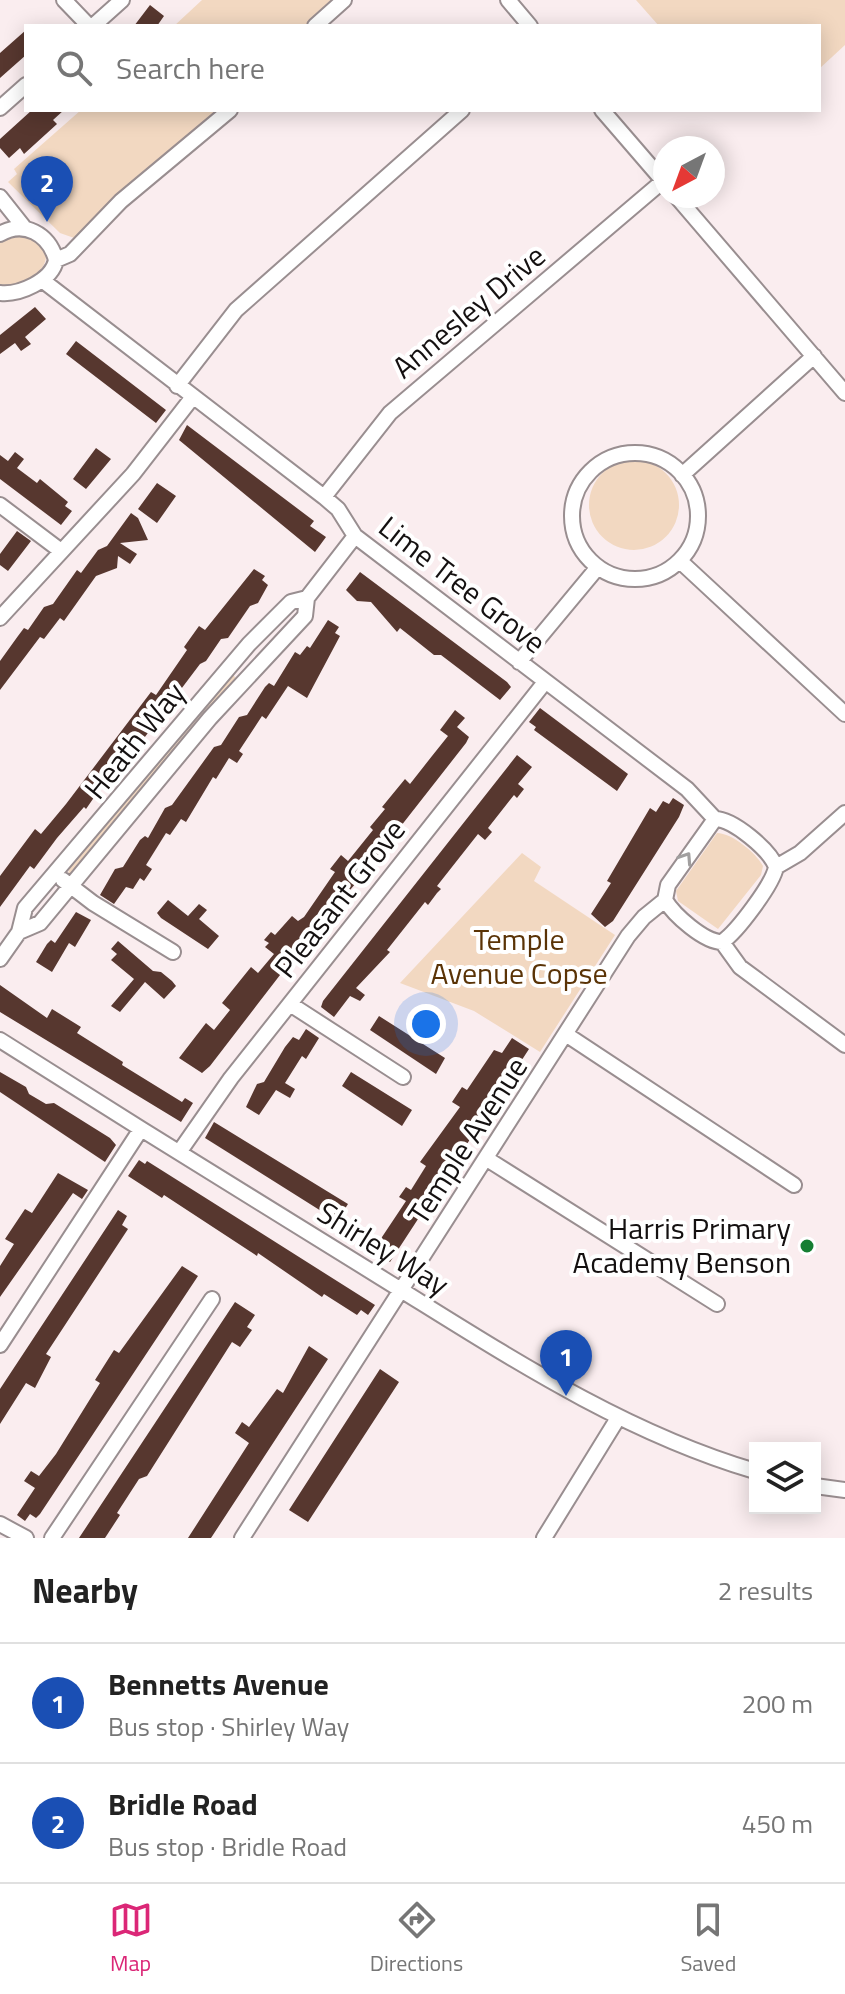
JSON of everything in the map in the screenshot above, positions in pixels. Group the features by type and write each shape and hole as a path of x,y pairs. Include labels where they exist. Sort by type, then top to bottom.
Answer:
{"street":[{"path":"64,0 89,24"},
{"path":"93,24 122,0"},
{"path":"317,24 344,0"},
{"path":"508,0 528,24"},
{"path":"0,108 24,87"},
{"path":"56,260 70,254 121,201 228,112"},
{"path":"177,386 226,320 460,112"},
{"path":"604,112 653,169"},
{"name":"Annesley Drive","path":"324,497 390,413 653,191"},
{"path":"0,197 23,226 48,244 56,260 52,271 42,280 12,293 0,293"},
{"path":"686,208 845,393"},
{"path":"0,234 23,226"},
{"name":"Lime Tree Grove","path":"42,280 324,497 338,509 355,536 687,789 715,819 724,820 768,854 776,867"},
{"path":"682,475 814,356"},
{"path":"0,618 133,474 192,398"},
{"path":"635,453 661,459 682,475 692,490 697,518 691,546 680,561 659,574 635,579 598,567 581,549 572,524 574,497 587,474 609,459 635,453"},
{"path":"0,505 61,551"},
{"name":"Heath Way","path":"19,932 40,923 247,676 305,616 307,598 355,536"},
{"path":"680,561 845,714"},
{"path":"519,662 598,567"},
{"name":"Heath Way","path":"0,959 19,932 25,908 232,663 291,602 307,598"},
{"path":"232,663 247,676"},
{"name":"Pleasant Grove","path":"180,1151 219,1093 545,682"},
{"path":"722,942 772,880 776,867 800,853 845,813"},
{"name":"Temple Avenue","path":"242,1538 636,925 665,900 668,885 715,819"},
{"path":"56,874 173,952"},
{"path":"665,900 674,912 710,939 722,942 740,967 845,1045"},
{"path":"290,1004 403,1077"},
{"path":"567,1035 794,1185"},
{"name":"Shirley Way","path":"0,1040 401,1291 618,1418 679,1446 749,1469"},
{"path":"0,1345 141,1129"},
{"path":"487,1159 717,1304"},
{"path":"52,1538 212,1299"},
{"path":"544,1538 618,1418"},
{"path":"821,1487 845,1490"},
{"path":"0,1524 26,1538"}],"green space":[{"path":"202,0 335,0 309,24 176,24"},
{"path":"636,0 845,0 845,45 821,67 821,24 657,24"},
{"path":"79,112 219,112 77,239 60,233 8,182 17,174 14,169"},
{"path":"12,235 40,244 45,252 45,261 31,278 0,286 0,242"},
{"path":"634,460 651,463 666,473 676,488 679,505 676,522 666,537 651,547 634,550 617,547 602,537 592,522 589,505 592,488 602,473 617,463"},
{"path":"233,674 236,679 71,877 68,876 69,868"},
{"path":"717,833 730,836 743,845 763,866 761,875 718,929 678,901 676,891"},
{"name":"Temple Avenue Copse","path":"522,853 541,867 534,881 615,935 540,1052 474,1011 400,983"}],"building":[{"path":"150,5 164,16 158,24 136,24"},
{"path":"24,32 24,57 0,78 0,53"},
{"path":"30,112 62,112 53,120 57,124 24,154 20,148 9,158 0,148 0,139"},
{"path":"35,307 46,319 25,337 31,344 21,351 15,343 0,354 0,335"},
{"path":"76,341 166,410 156,423 66,354"},
{"path":"187,425 314,521 310,526 326,537 315,552 179,440"},
{"path":"96,448 111,459 86,489 73,479"},
{"path":"15,452 24,459 17,468 37,483 40,479 68,502 65,506 72,511 61,525 0,479 0,455 8,461"},
{"path":"157,483 176,496 157,523 138,509"},
{"path":"131,513 138,518 148,540 120,543 137,554 130,564 118,556 117,568 96,576 64,621 60,618 44,639 40,637 0,690 0,661 18,636 24,628 28,630 44,607 53,604 77,570 81,573 98,550 107,546"},
{"path":"17,531 31,541 8,571 0,565 0,554"},
{"path":"254,569 265,576 262,580 268,585 258,603 250,606 228,638 221,639 126,762 116,773 113,770 86,809 84,807 57,838 34,869 30,866 0,907 0,876 35,829 41,834 151,692 156,695 187,650 184,647 199,626 205,630"},
{"path":"360,572 511,687 500,700 441,655 434,655 400,628 397,632 371,602 357,601 346,590"},
{"path":"328,620 339,627 335,633 340,636 307,698 288,686 266,719 262,716 239,751 243,754 237,763 229,758 216,779 213,777 186,822 181,819 170,835 166,833 146,865 152,869 144,881 140,878 133,889 126,887 114,904 100,895 115,869 123,867 140,840 145,836 148,838 165,808 172,805 214,747 221,745 239,717 247,715 265,687 269,683 274,686 295,652 300,655 307,646 310,648"},
{"path":"540,708 628,774 617,791 534,730 536,727 529,722"},
{"path":"455,710 465,718 457,727 469,737 466,743 361,877 297,953 210,1066 202,1073 179,1058 206,1023 214,1030 230,1010 222,1003 251,967 258,973 274,954 265,947 269,943 264,940 271,932 275,935 292,916 298,921 304,917 335,872 330,869 341,855 348,861 373,830 370,827 385,809 382,807 405,779 410,784 448,736 440,730"},
{"path":"517,755 532,767 518,784 524,789 517,798 514,795 488,828 492,832 485,840 478,834 437,886 441,889 428,905 425,902 387,950 390,952 356,988 365,995 360,1001 350,996 334,1017 321,1007 323,1001"},
{"path":"673,798 684,805 679,817 613,921 605,927 591,914 611,883 607,881 650,808 656,812 663,801 669,804"},
{"path":"168,900 188,916 199,904 207,910 199,919 219,936 208,949 161,918 157,913"},
{"path":"76,912 91,920 75,947 69,943 52,972 36,962 51,940 55,943"},
{"path":"118,941 176,986 164,999 145,982 120,1012 111,1006 134,979 111,960 117,954 111,949"},
{"path":"0,985 47,1018 52,1009 81,1027 77,1033 123,1062 122,1065 182,1102 185,1098 193,1103 181,1122 0,1012"},
{"path":"379,1016 445,1058 436,1074 370,1030"},
{"path":"306,1029 319,1038 306,1059 302,1056 285,1083 295,1089 290,1098 276,1090 259,1115 246,1107 257,1084 264,1082 285,1047 293,1037 299,1040"},
{"path":"512,1038 529,1049 390,1262 378,1254 381,1250 376,1246 406,1201 399,1197 406,1187 411,1190 426,1166 420,1162 460,1107 452,1102 462,1087 467,1090 494,1050 502,1053"},
{"path":"0,1072 26,1087 29,1094 46,1104 54,1103 110,1138 116,1145 105,1162 0,1092"},
{"path":"351,1072 412,1110 402,1126 342,1086"},
{"path":"214,1122 348,1204 337,1221 205,1138"},
{"path":"139,1160 145,1164 147,1161 375,1305 368,1315 361,1310 357,1315 324,1294 322,1297 258,1253 257,1256 164,1195 162,1198 128,1176"},
{"path":"58,1173 88,1190 82,1199 73,1193 0,1297 0,1266 14,1244 5,1239 25,1209 32,1213"},
{"path":"118,1210 127,1216 122,1225 128,1229 46,1354 51,1357 35,1388 26,1383 0,1424 0,1389"},
{"path":"182,1266 198,1276 40,1514 36,1518 30,1514 25,1521 17,1515 35,1488 24,1481 31,1471 39,1476 56,1454 100,1383 95,1380 114,1350 119,1353"},
{"path":"235,1302 255,1315 247,1327 252,1330 240,1347 232,1342 147,1476 139,1479 105,1538 79,1538"},
{"path":"309,1346 328,1359 211,1538 188,1538 249,1443 235,1433 242,1422 249,1427 277,1389 283,1393"},
{"path":"380,1369 399,1382 308,1522 289,1510"}],"place":[{"name":"Bridle Road","path":"47,222"},
{"name":"Harris Primary Academy Benson","path":"807,1246"},
{"name":"Bennetts Avenue","path":"566,1396"}]}
